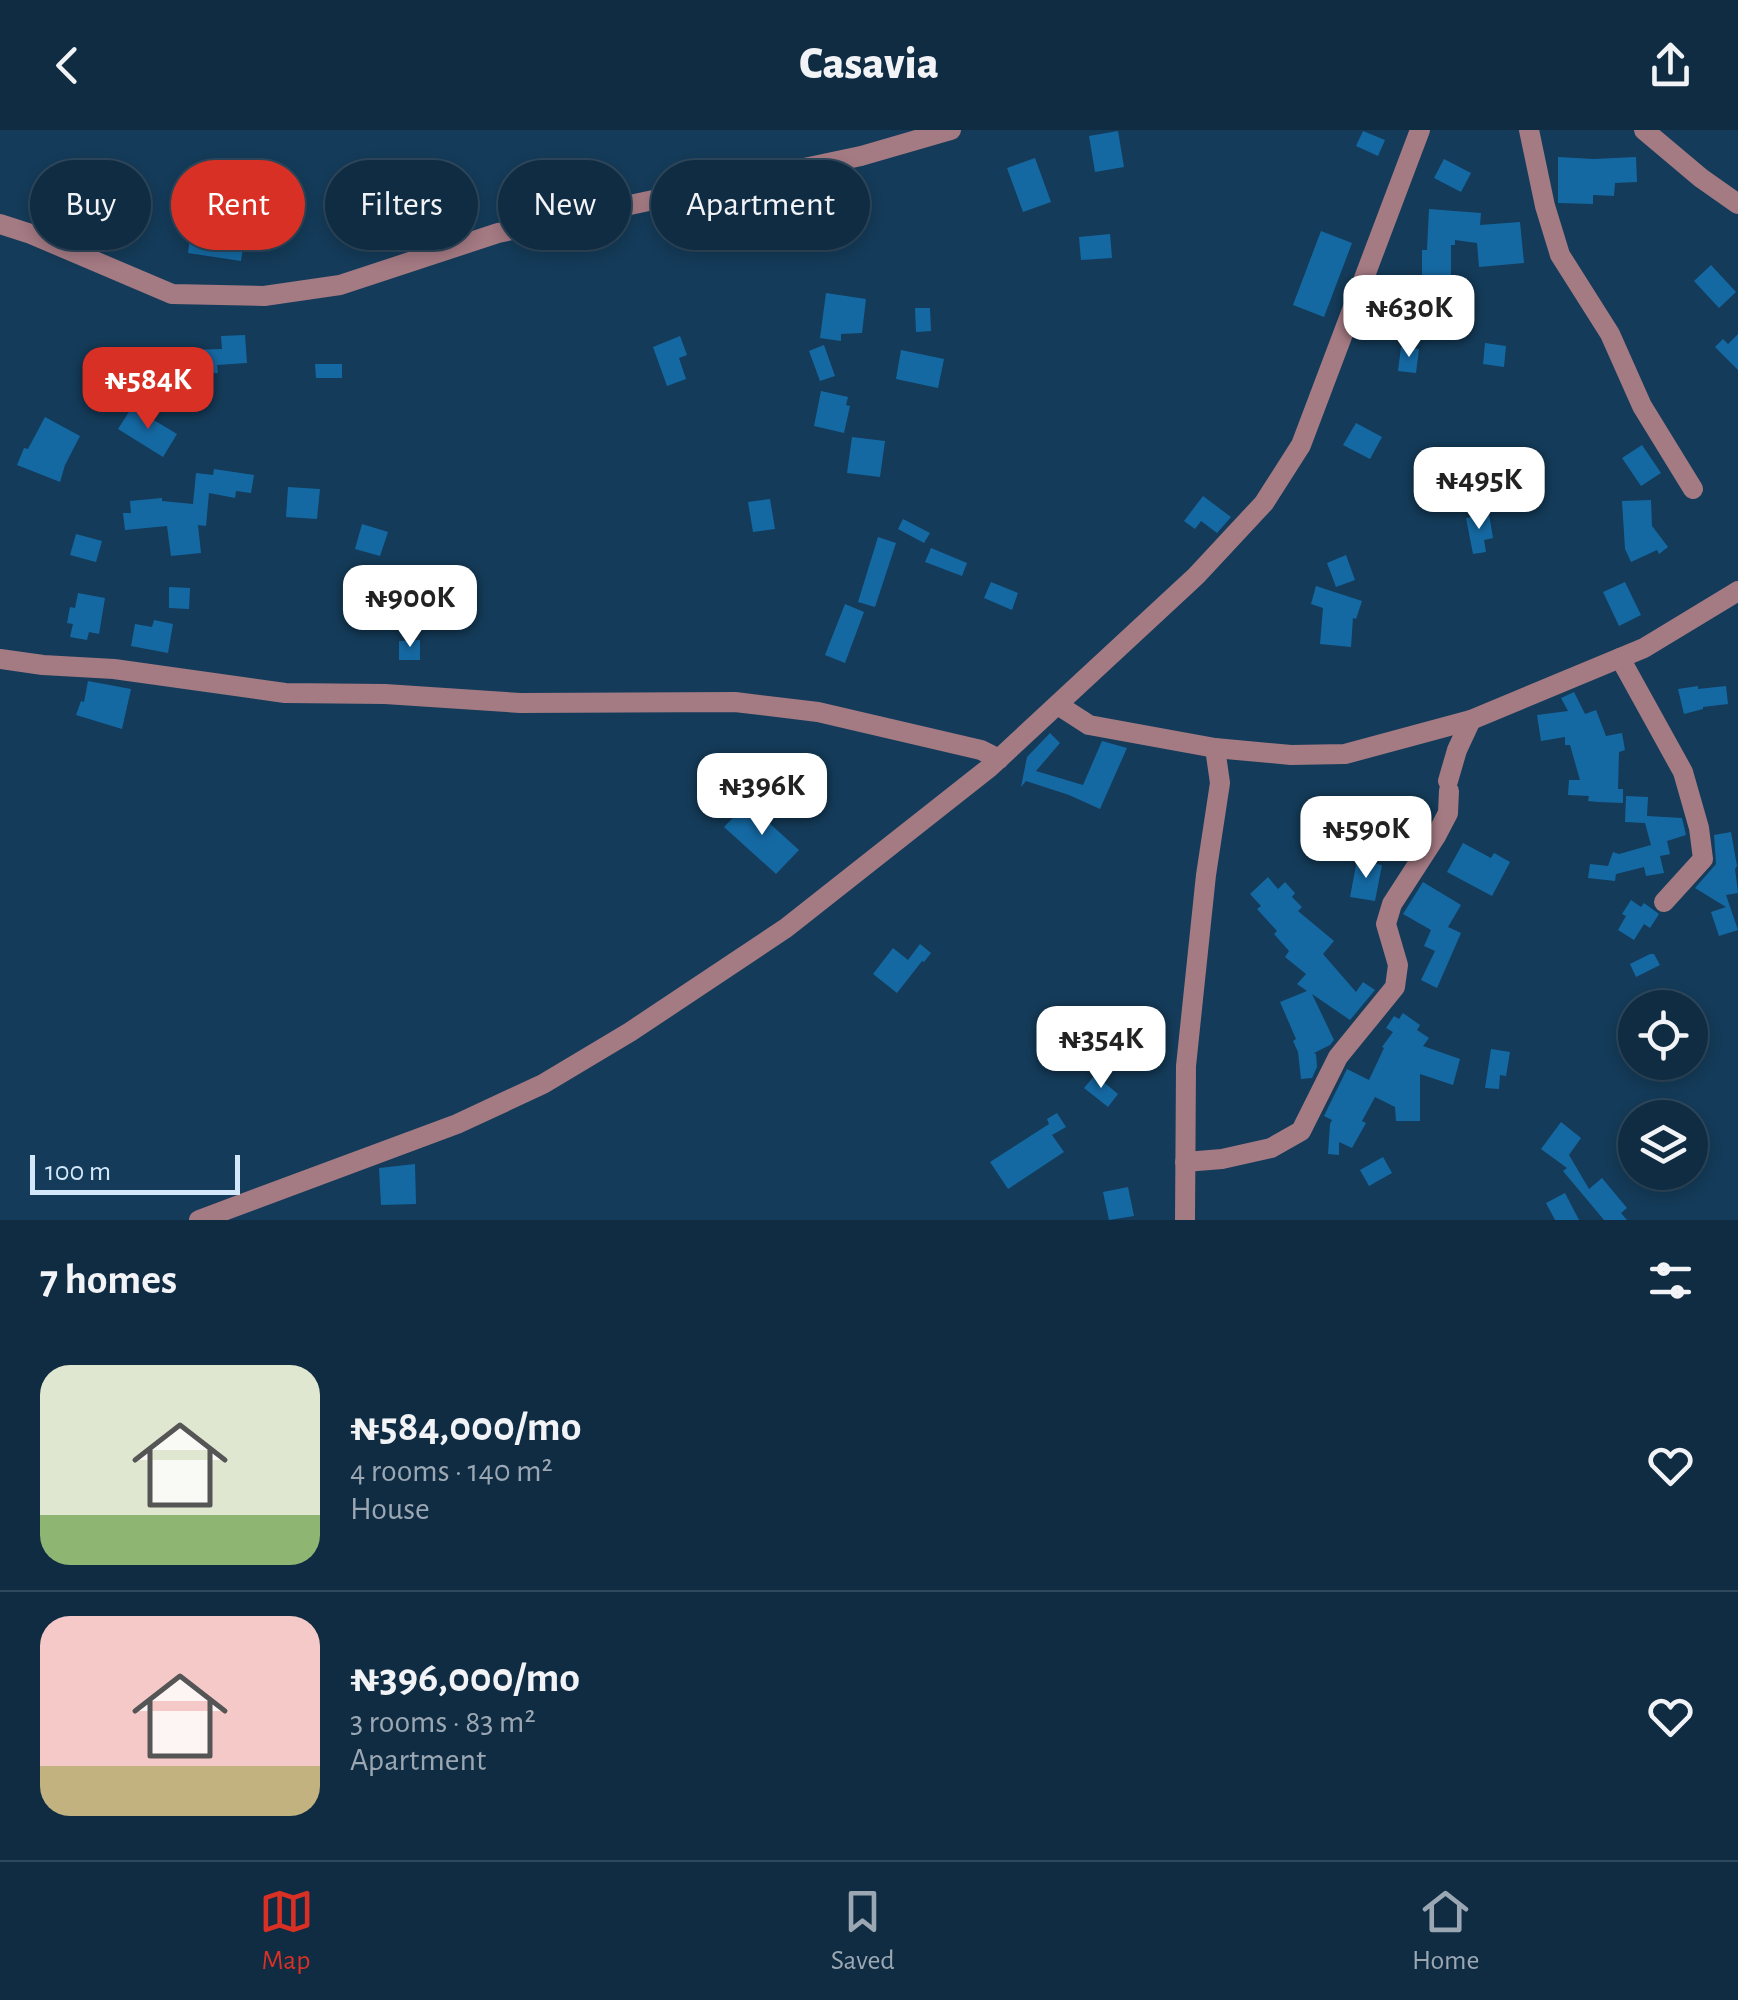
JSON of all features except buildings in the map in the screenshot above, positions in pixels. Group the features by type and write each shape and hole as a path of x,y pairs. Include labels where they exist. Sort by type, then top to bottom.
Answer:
{"street":[{"path":"0,224 172,294 264,296 340,286 498,233 861,156 951,130"},
{"path":"200,1220 458,1124 543,1084 630,1032 786,928 999,759 1196,576 1264,503 1301,445 1420,130"},
{"path":"1529,130 1560,255 1610,334 1642,406 1693,488"},
{"path":"1644,130 1738,204"},
{"path":"1058,705 1089,724 1215,748 1291,755 1345,754 1472,720 1644,648 1738,591"},
{"path":"1620,658 1684,772 1699,828 1703,859 1664,902"},
{"path":"0,660 114,669 285,693 386,694 520,703 735,702 818,712 980,750 999,759"},
{"path":"1185,1162 1271,1148 1301,1130 1338,1057 1395,988 1398,964 1386,924 1392,904 1448,813 1456,750 1472,720"},
{"path":"1185,1220 1186,1066 1220,782 1215,748"}]}
